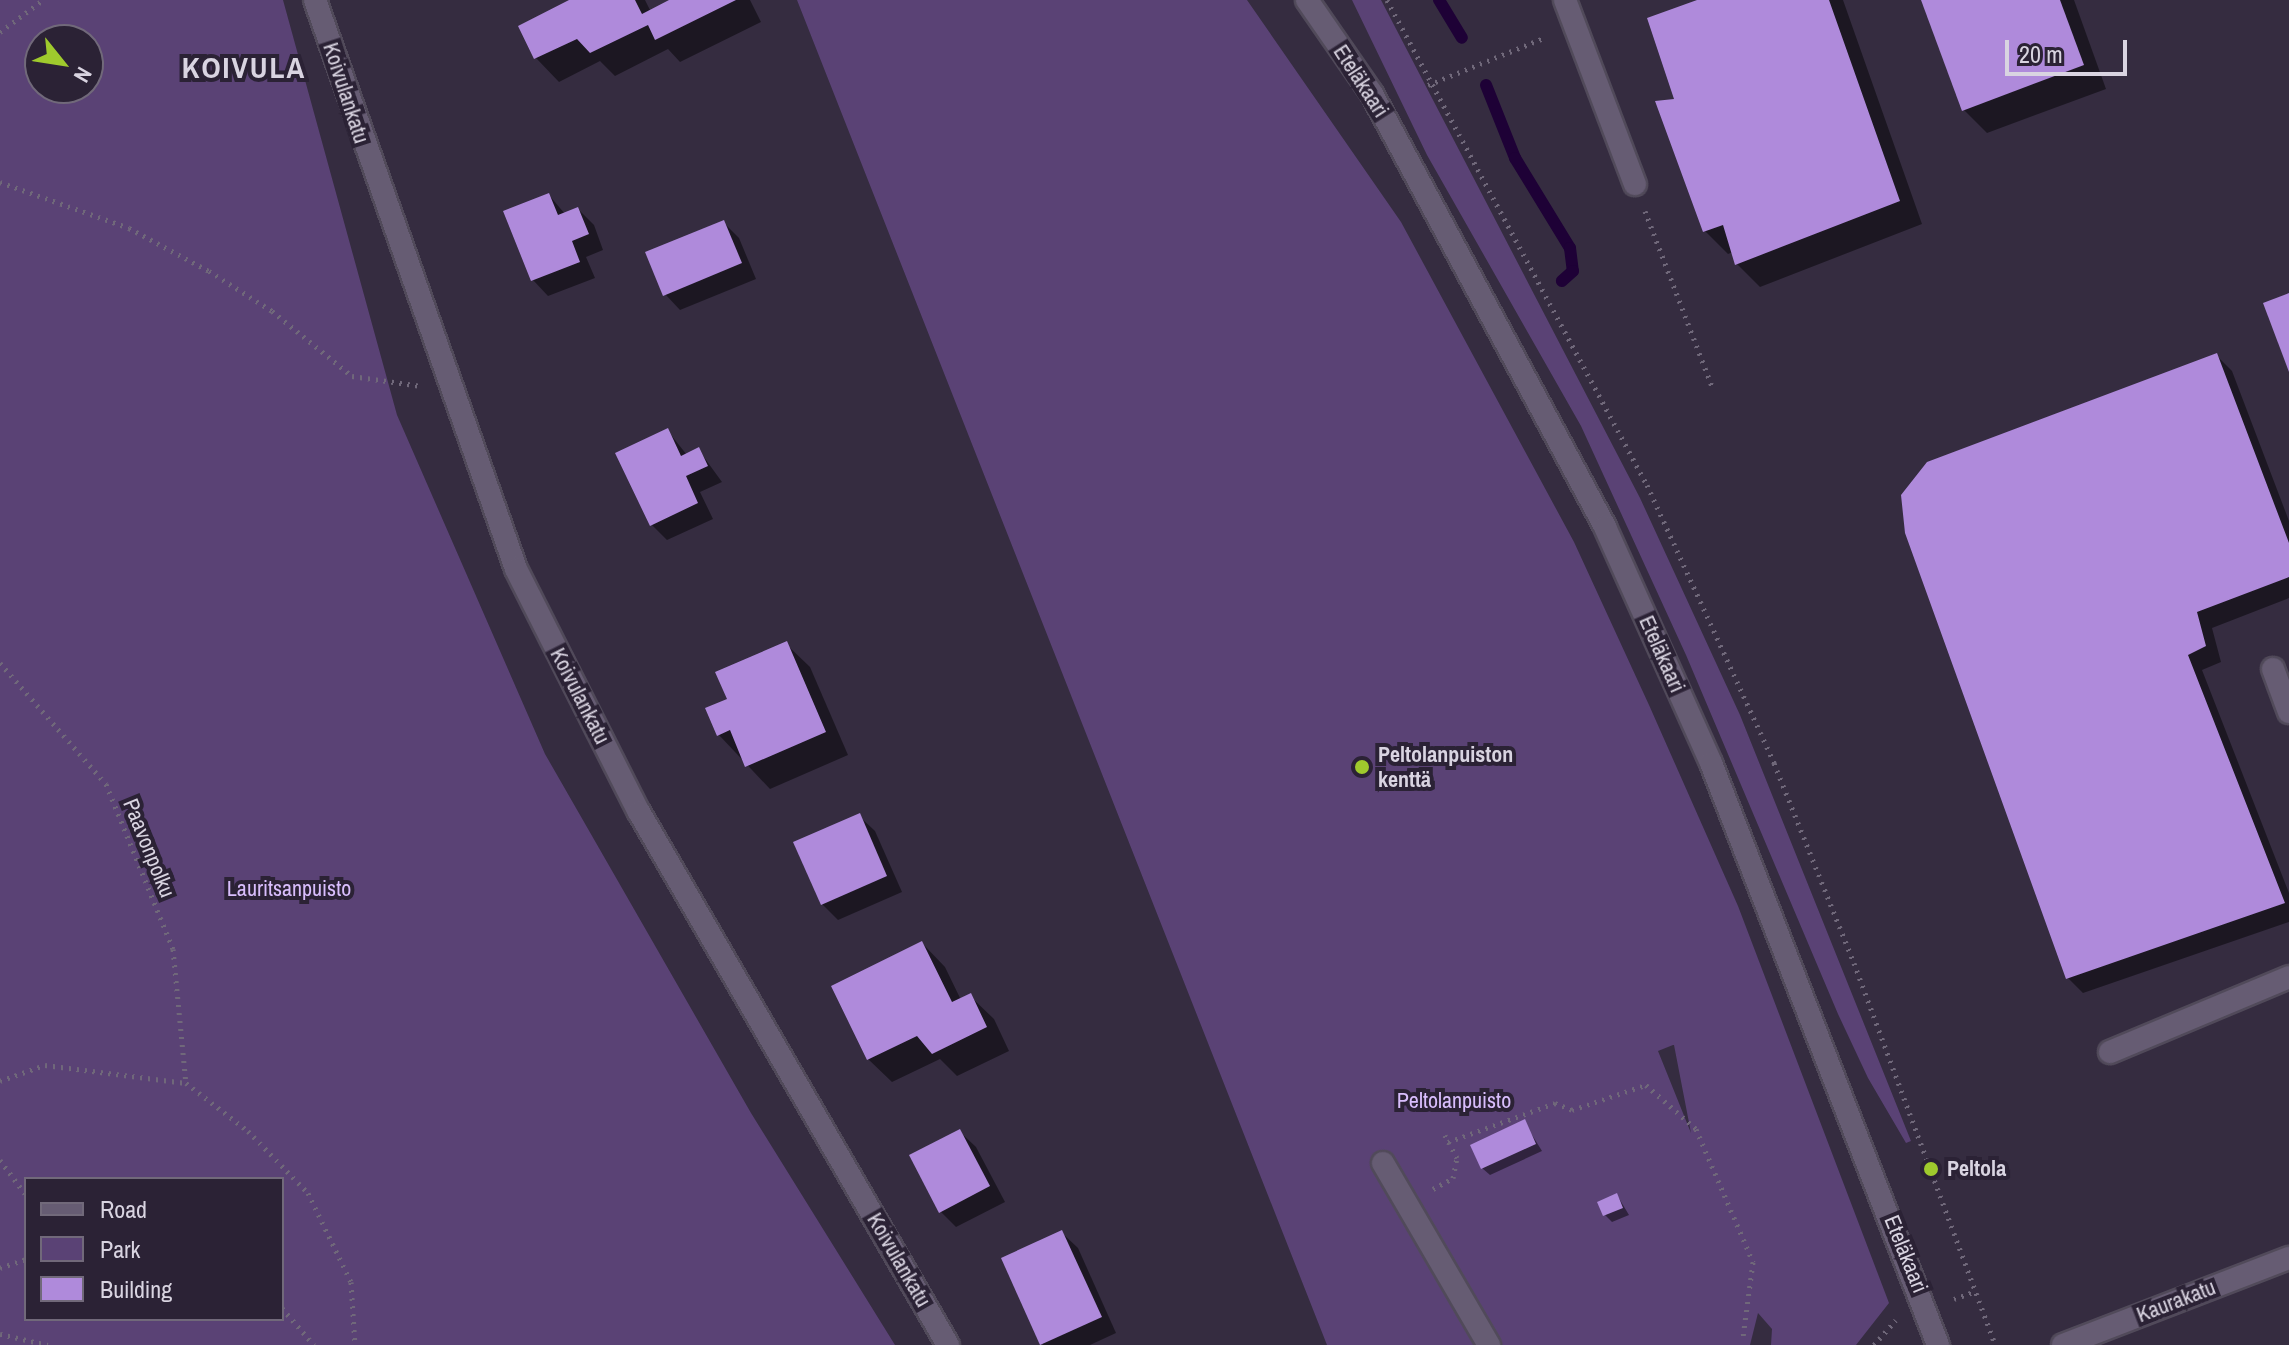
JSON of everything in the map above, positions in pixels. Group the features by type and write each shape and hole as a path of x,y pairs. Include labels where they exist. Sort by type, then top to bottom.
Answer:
{"street":[{"name":"Koivulankatu","path":"315,0 516,569 639,812 948,1345"},
{"name":"Eteläkaari","path":"1307,0 1372,94 1605,527 1711,763 1938,1345"},
{"path":"1565,0 1635,184"},
{"path":"2273,669 2289,712"},
{"path":"2110,1052 2289,977"},
{"path":"1383,1163 1489,1345"},
{"name":"Kaurakatu","path":"2063,1345 2289,1258"}],"path":[{"path":"0,32 43,0"},
{"path":"1387,0 1428,85 1647,485 1774,763 1854,963 1995,1345"},
{"path":"1428,85 1574,26"},
{"path":"0,182 129,228 209,271 272,311 352,376 418,386"},
{"path":"1635,184 1713,389"},
{"name":"Paavonpolku","path":"0,663 106,784 173,949 186,1083"},
{"path":"0,676 9,674"},
{"path":"0,1081 45,1065 186,1083 248,1131 308,1193 351,1282 355,1345"},
{"path":"1407,1204 1453,1178 1457,1158 1446,1139 1555,1103 1572,1110 1646,1085 1696,1129 1753,1262 1743,1337"},
{"path":"0,1160 24,1192"},
{"path":"0,1268 24,1260"},
{"path":"284,1310 314,1345"},
{"path":"1874,1345 1893,1322"},
{"path":"0,1334 48,1345"}],"green space":[{"name":"Lauritsanpuisto","path":"0,0 283,0 397,415 545,754 751,1113 895,1345 0,1345"},
{"name":"Peltolanpuisto","path":"797,0 1247,0 1401,222 1574,542 1738,906 1889,1303 1856,1345 1771,1345 1772,1329 1758,1313 1750,1345 1327,1345","holes":["1674,1045 1691,1133 1658,1051"]},
{"path":"1352,0 1381,0 1640,498 1740,715 1911,1141 1906,1143 1868,1078 1838,1014 1686,655 1581,426 1427,155"}],"building":[{"path":"569,0 635,0 642,14 669,0 736,0 655,40 648,25 590,53 577,39 534,59 518,26"},
{"path":"1697,0 1829,0 1900,201 1735,265 1723,225 1703,232 1655,101 1674,99 1647,18"},
{"path":"1921,0 2060,0 2084,65 1962,111"},
{"path":"549,193 558,215 578,207 589,234 572,241 580,262 531,281 503,211"},
{"path":"724,220 742,263 663,296 645,252"},
{"path":"2289,293 2289,372 2263,303"},
{"path":"2217,353 2289,543 2289,577 2197,612 2206,646 2188,655 2285,903 2066,979 1905,533 1901,495 1927,462"},
{"path":"668,428 681,456 699,447 708,466 686,476 698,503 650,526 615,453"},
{"path":"787,641 826,732 745,767 730,730 717,736 705,708 727,699 715,672"},
{"path":"860,813 887,876 821,905 793,842"},
{"path":"922,941 952,1002 971,993 987,1027 932,1054 917,1036 867,1060 831,986"},
{"path":"1525,1119 1536,1144 1481,1169 1470,1145"},
{"path":"960,1129 990,1186 939,1213 909,1155"},
{"path":"1617,1193 1623,1208 1603,1216 1597,1202"},
{"path":"1062,1230 1102,1317 1040,1345 1001,1258"}],"waterway":[{"path":"1439,0 1462,38"},
{"path":"1486,85 1515,158 1570,248 1573,271 1562,281"}],"place":[{"name":"Peltolanpuiston kenttä","path":"1362,767"},
{"name":"Peltola","path":"1931,1169"}],"district":[{"name":"KOIVULA","path":"244,67"}]}
